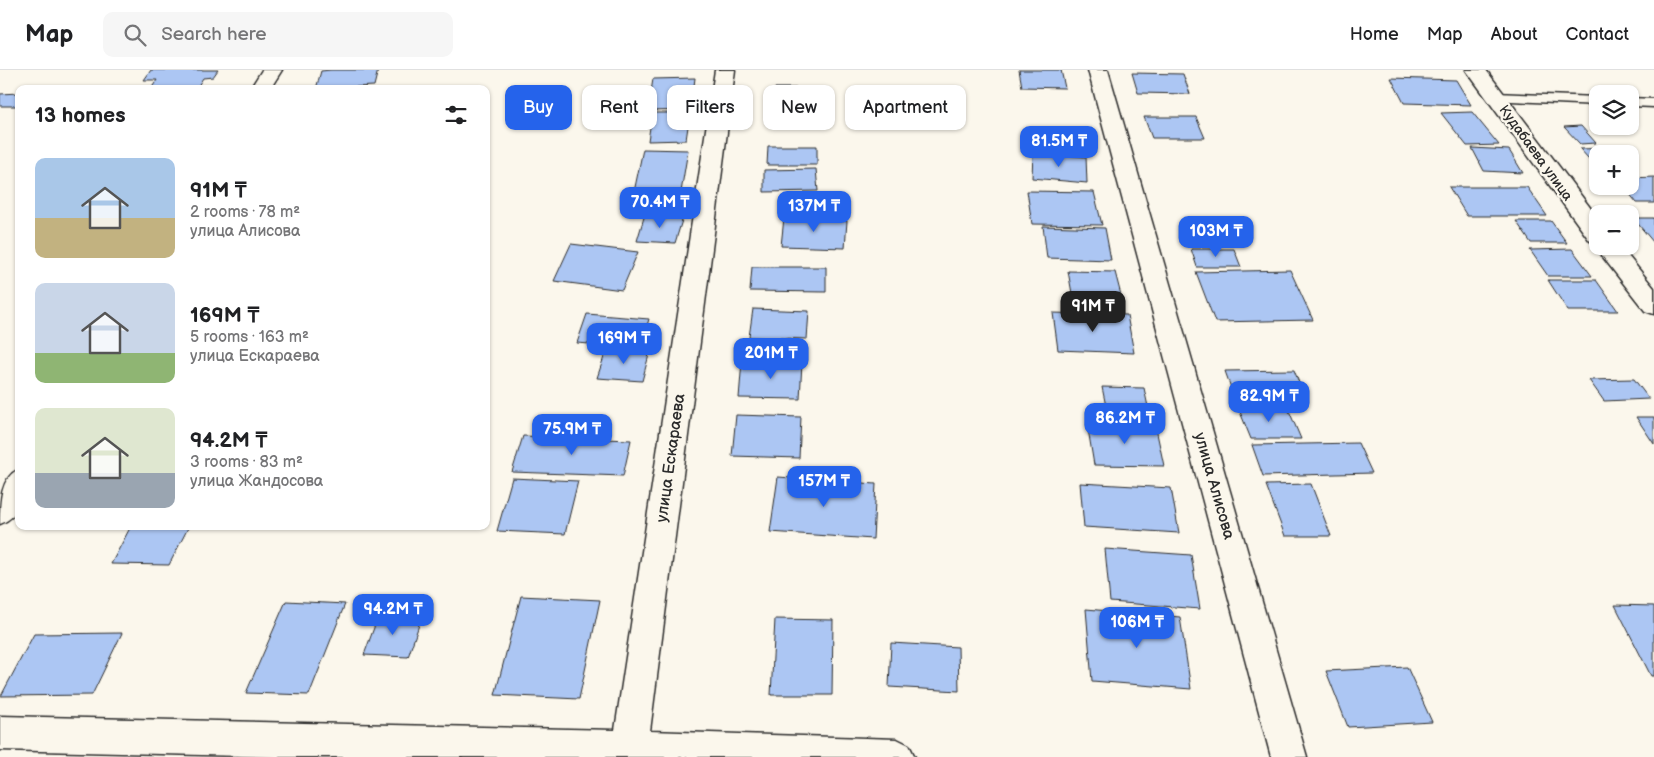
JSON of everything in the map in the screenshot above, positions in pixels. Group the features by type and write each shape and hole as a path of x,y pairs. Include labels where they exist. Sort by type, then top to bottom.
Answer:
{"street":[{"path":"263,85 272,70"},
{"name":"улица Ескараева","path":"630,752 725,70"},
{"name":"улица Алисова","path":"1098,70 1289,757"},
{"name":"Кудабаева улица","path":"1476,70 1589,223"},
{"path":"1614,255 1654,305"},
{"path":"0,512 15,488"},
{"path":"0,733 630,752 897,757"}],"lane":[{"path":"1495,97 1589,101"},
{"path":"1639,102 1654,103"}],"building":[{"path":"151,70 218,70 213,77 203,78 199,85 154,85 157,80 144,80"},
{"path":"378,70 374,85 317,85 321,71"},
{"path":"1019,70 1061,70 1065,88 1022,87"},
{"path":"1132,73 1183,74 1190,94 1138,93"},
{"path":"695,78 694,85 667,85 667,111 657,111 657,85 652,85 653,79"},
{"path":"1391,78 1456,80 1471,105 1404,103"},
{"path":"15,93 15,106 0,106 0,94"},
{"path":"1472,112 1499,145 1467,146 1441,113"},
{"path":"657,113 667,113 667,130 687,130 686,140 648,141 650,130 657,130"},
{"path":"1144,117 1196,117 1205,138 1152,138"},
{"path":"1581,126 1596,143 1580,144 1564,127"},
{"path":"768,146 817,146 817,165 767,165"},
{"path":"1472,148 1509,150 1523,173 1484,171"},
{"path":"643,149 688,150 681,192 634,192"},
{"path":"1580,149 1589,149 1589,159"},
{"path":"1033,152 1086,157 1087,183 1032,178"},
{"path":"816,169 818,191 764,192 764,170"},
{"path":"1654,177 1654,203 1637,203 1630,195 1639,195 1639,178"},
{"path":"1449,187 1527,187 1547,216 1467,216"},
{"path":"1027,191 1094,192 1102,225 1032,224"},
{"path":"645,214 683,217 675,243 637,241"},
{"path":"784,218 847,221 845,248 781,246"},
{"path":"1639,218 1654,218 1654,243 1639,225"},
{"path":"1516,221 1551,221 1567,243 1531,243"},
{"path":"1043,226 1105,228 1111,260 1047,258"},
{"path":"571,244 638,252 622,290 554,281"},
{"path":"1191,249 1234,249 1241,267 1197,267"},
{"path":"1572,249 1592,276 1548,276 1530,250"},
{"path":"752,267 826,267 826,292 750,291"},
{"path":"1290,270 1313,320 1215,322 1196,272"},
{"path":"1068,271 1115,272 1122,299 1073,299"},
{"path":"1548,280 1596,280 1618,311 1568,311"},
{"path":"753,309 809,311 807,339 749,337"},
{"path":"1053,313 1127,315 1134,353 1058,350"},
{"path":"587,314 649,319 640,348 577,343"},
{"path":"607,348 650,351 642,381 597,378"},
{"path":"742,361 802,362 800,399 739,398"},
{"path":"1294,370 1305,398 1235,399 1225,371"},
{"path":"1634,379 1649,399 1604,401 1589,380"},
{"path":"1102,387 1144,388 1151,421 1109,421"},
{"path":"1287,406 1301,439 1251,439 1238,407"},
{"path":"736,415 801,417 799,458 732,456"},
{"path":"1636,417 1654,417 1654,444"},
{"path":"1087,423 1155,424 1164,466 1094,465"},
{"path":"523,436 631,440 623,476 512,472"},
{"path":"1358,443 1372,473 1263,476 1252,445"},
{"path":"778,477 876,484 873,539 770,532"},
{"path":"512,478 578,481 565,534 497,531"},
{"path":"1080,483 1171,488 1179,533 1084,527"},
{"path":"1311,484 1331,536 1285,536 1266,485"},
{"path":"129,530 187,530 169,565 111,564"},
{"path":"1105,549 1191,555 1200,609 1110,602"},
{"path":"521,596 600,600 579,699 495,695"},
{"path":"286,601 345,604 309,695 246,693"},
{"path":"1615,605 1654,606 1654,676 1651,676"},
{"path":"1086,609 1180,617 1191,689 1092,681"},
{"path":"379,614 422,616 408,657 364,655"},
{"path":"775,619 833,620 832,695 771,695"},
{"path":"122,633 92,695 1,696 34,634"},
{"path":"891,643 958,647 959,691 889,687"},
{"path":"1407,667 1432,722 1348,727 1326,671"}]}
